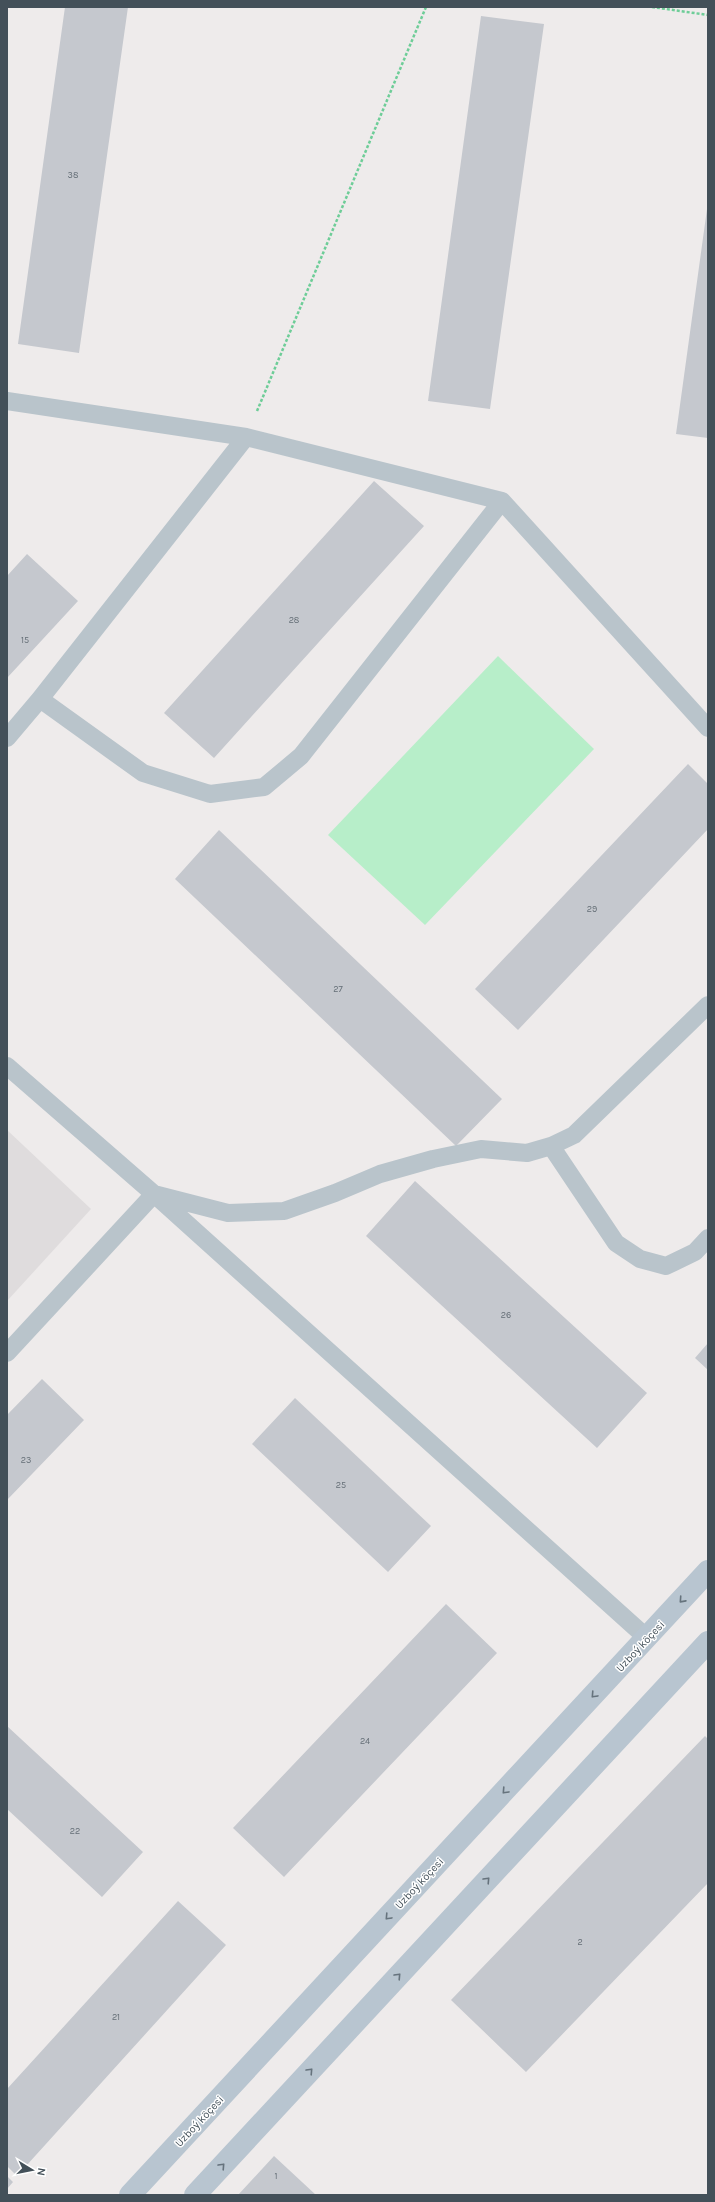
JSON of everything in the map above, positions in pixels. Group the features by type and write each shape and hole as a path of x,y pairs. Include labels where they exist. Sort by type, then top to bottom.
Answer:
{"street":[{"name":"Uzboý köçesi","path":"130,2195 708,1571"},
{"path":"195,2195 708,1642"}],"lane":[{"path":"7,401 246,437 502,501 708,728"},
{"path":"7,738 40,699 246,437"},
{"path":"40,699 143,773 210,794 264,787 301,756 502,501"},
{"path":"154,1194 228,1213 284,1211 380,1174 433,1159 481,1149 527,1152 551,1146 574,1135 708,1005"},
{"path":"7,1066 154,1194 647,1638"},
{"path":"551,1146 616,1243 640,1259 666,1266 696,1252 708,1238"},
{"path":"7,1353 154,1194"}],"path":[{"path":"246,437 426,7"},
{"path":"652,7 708,15"}],"shaded area":[{"path":"7,1130 91,1209 7,1301"}],"green space":[{"path":"498,656 594,749 425,925 328,835"}],"building":[{"path":"65,7 128,7 79,353 18,344"},
{"path":"481,16 544,24 490,409 428,401"},
{"path":"707,209 708,210 708,438 676,434"},
{"path":"374,481 424,526 214,758 164,713"},
{"path":"27,554 78,601 7,678 7,576"},
{"path":"688,764 708,784 708,829 518,1030 475,989"},
{"path":"219,830 502,1099 456,1146 175,879"},
{"path":"415,1181 647,1393 597,1448 366,1236"},
{"path":"708,1343 708,1370 695,1358"},
{"path":"42,1379 84,1420 7,1500 7,1415"},
{"path":"295,1398 431,1526 388,1572 252,1444"},
{"path":"446,1604 497,1653 284,1877 233,1828"},
{"path":"7,1726 143,1852 102,1897 7,1809"},
{"path":"705,1736 708,1739 708,1883 526,2072 451,2000"},
{"path":"178,1901 226,1945 17,2176 7,2166 7,2089"},
{"path":"274,2156 316,2195 238,2195"},
{"path":"7,2176 13,2182 7,2189"}]}
